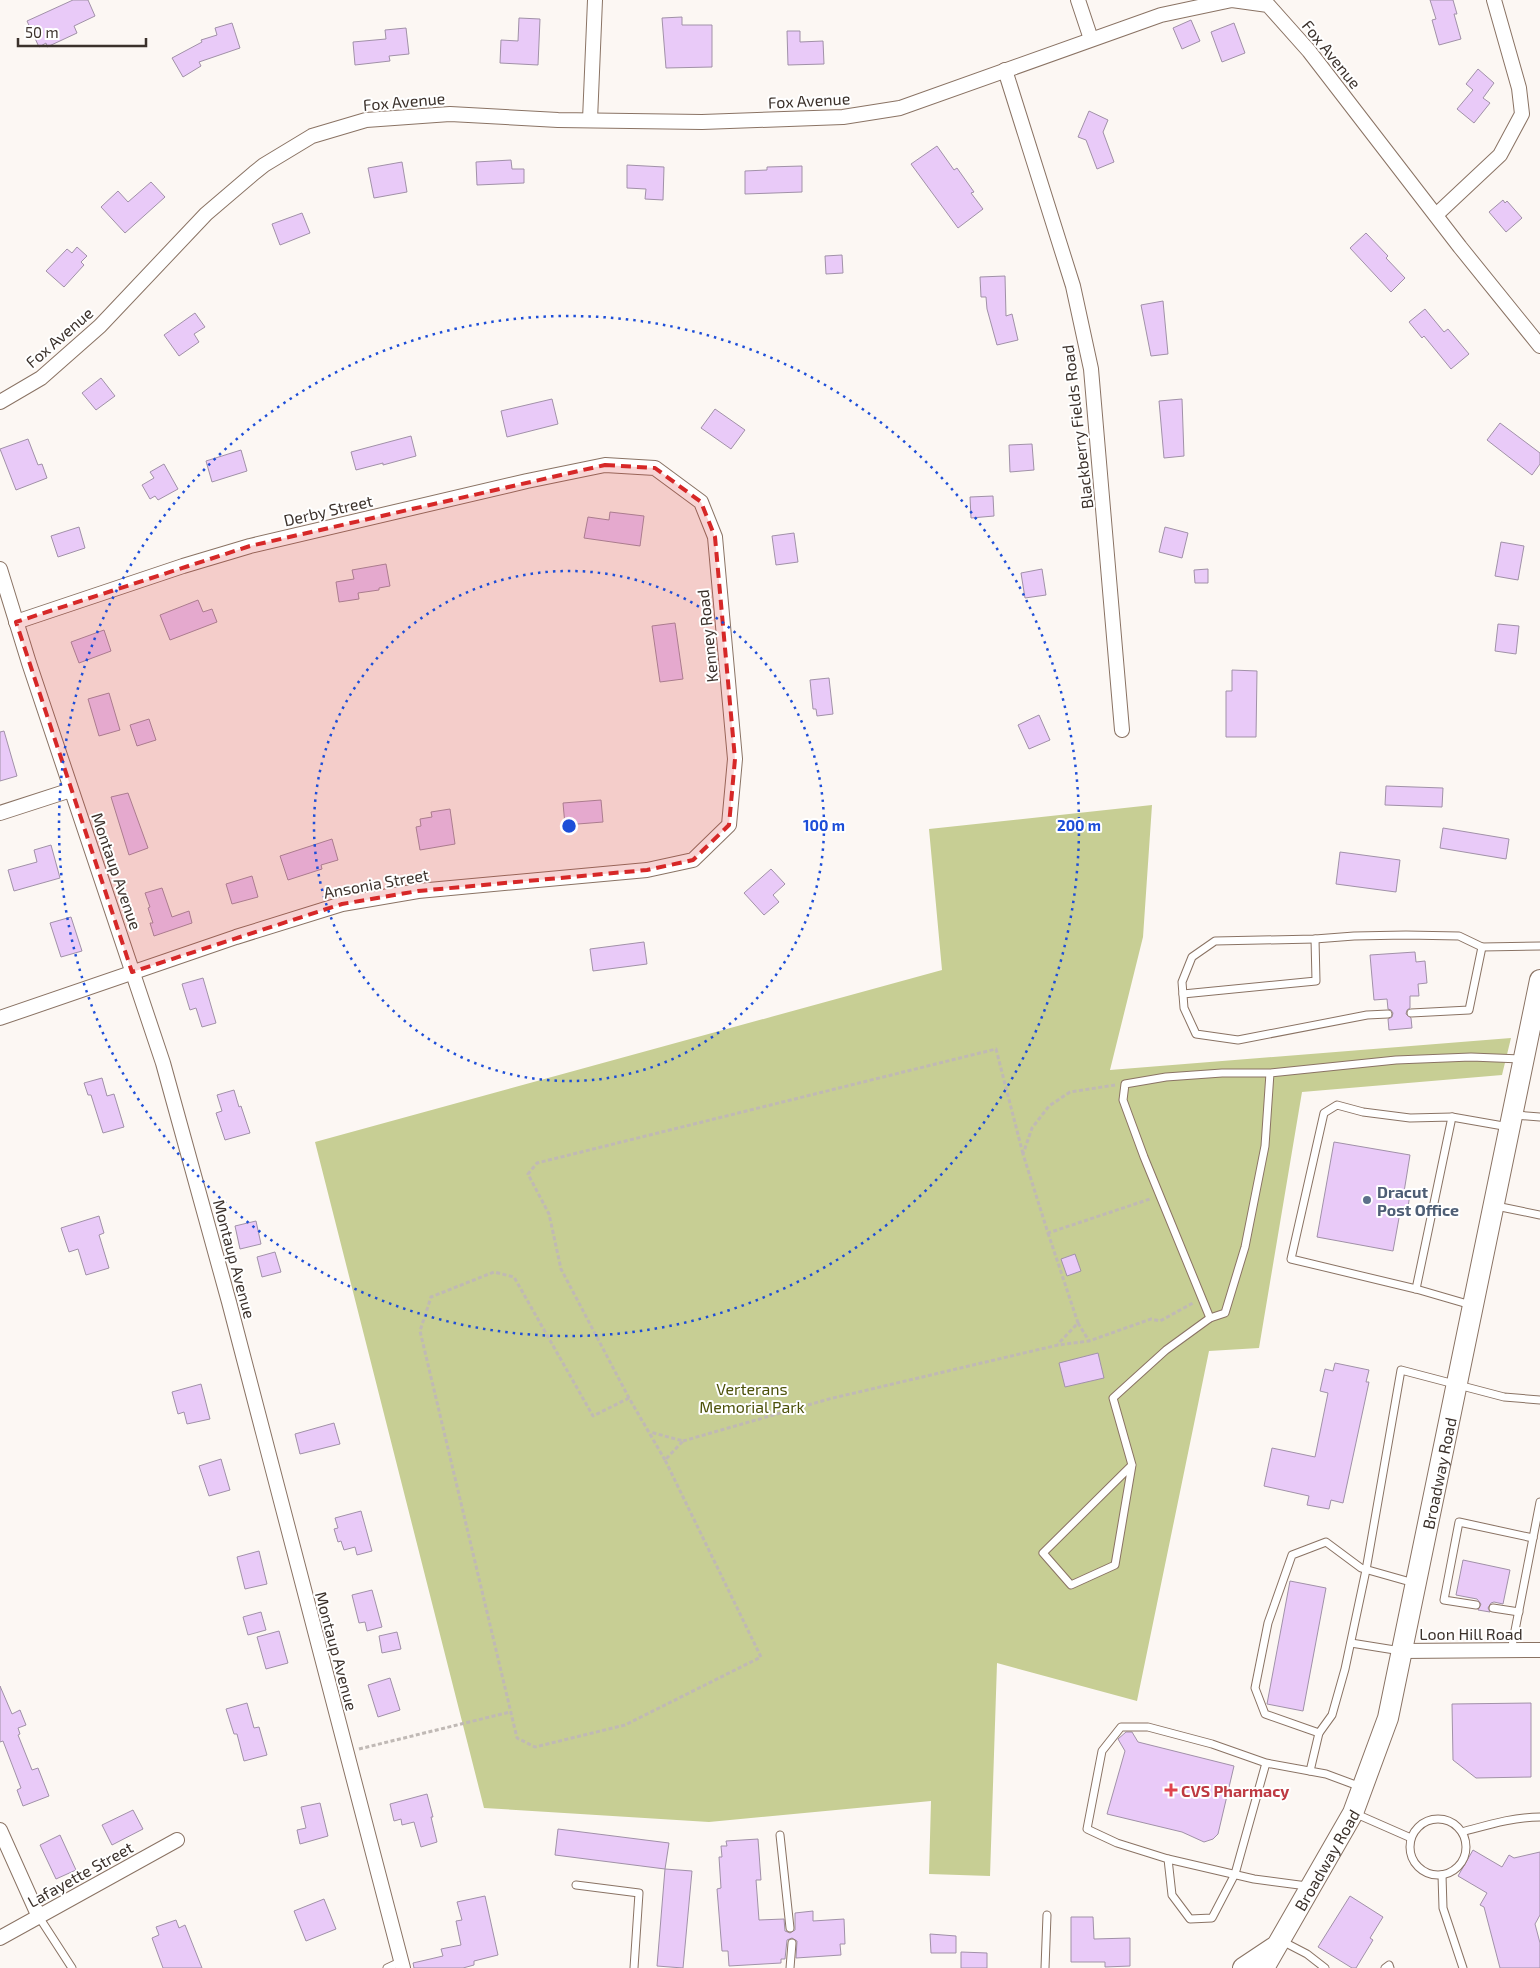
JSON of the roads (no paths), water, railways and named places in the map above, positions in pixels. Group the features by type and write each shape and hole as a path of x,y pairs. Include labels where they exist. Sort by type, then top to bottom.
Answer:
{"main road":[{"name":"Broadway Road","path":"1264,1968 1353,1813 1388,1718 1540,980"},
{"path":"1243,1968 1279,1943"}],"street":[{"path":"590,120 595,0"},
{"path":"1078,0 1091,39"},
{"name":"Fox Avenue","path":"0,402 41,378 100,326 206,214 254,173 312,136 366,120 450,114 590,120 702,122 843,117 900,108 1161,15 1232,0 1268,5 1309,51 1540,346"},
{"path":"1436,215 1500,155 1522,114 1519,88 1494,0"},
{"name":"Blackberry Fields Road","path":"1005,70 1073,286 1091,369 1122,730"},
{"name":"Derby Street","path":"16,622 183,566 250,546 528,481 606,465 655,468"},
{"name":"Kenney Road","path":"655,468 701,502 715,537 736,759 728,825"},
{"name":"Montaup Avenue","path":"0,569 71,790 163,1063 229,1302 403,1965"},
{"path":"0,813 71,790"},
{"name":"Ansonia Street","path":"0,1018 236,936 342,904 418,891 647,870 693,860 728,825"},
{"name":"Loon Hill Road","path":"1401,1652 1540,1650"},
{"path":"0,1830 39,1918"},
{"name":"Lafayette Street","path":"0,1938 177,1840"}],"lane":[{"path":"1388,1014 1367,1015 1238,1040 1196,1034 1184,1008 1182,982 1192,958 1215,941 1315,939 1354,936 1459,936 1482,947 1540,946"},
{"path":"1183,994 1316,981 1315,939"},
{"path":"1411,1013 1469,1010 1482,947"},
{"path":"1210,1318 1122,1100 1126,1084 1166,1077 1270,1073 1396,1060 1471,1057 1524,1060"},
{"path":"1132,1465 1043,1554 1071,1585 1115,1565 1132,1465 1112,1398 1166,1350 1210,1318 1225,1313 1246,1247 1265,1146 1270,1073"},
{"path":"1472,1305 1416,1289 1292,1259 1324,1113 1337,1105 1363,1112 1410,1118 1452,1117 1511,1121 1540,1117"},
{"path":"1416,1289 1452,1117"},
{"path":"1493,1206 1540,1215"},
{"path":"1310,1771 1319,1733 1332,1715 1351,1643 1366,1570 1401,1370 1504,1397 1540,1400"},
{"path":"1511,1651 1540,1502"},
{"path":"1476,1605 1444,1600 1459,1522 1533,1538"},
{"path":"1319,1733 1265,1714 1255,1688 1268,1623 1292,1555 1326,1542 1366,1570 1415,1583"},
{"path":"1493,1608 1520,1612"},
{"path":"1351,1643 1401,1652"},
{"path":"1311,1886 1281,1884 1168,1859 1117,1843 1087,1829 1102,1752 1121,1727 1148,1726 1266,1762 1326,1774 1363,1787"},
{"path":"1168,1859 1172,1895 1190,1919 1212,1918 1235,1874 1266,1762"},
{"path":"1353,1813 1411,1838"},
{"path":"1462,1832 1508,1820 1540,1817"},
{"path":"1439,1819 1448,1821 1456,1825 1462,1832 1466,1850 1464,1858 1451,1872 1442,1875 1432,1874 1423,1871 1416,1865 1411,1856 1411,1838 1415,1830 1422,1823 1439,1819"},
{"path":"780,1835 790,1928"},
{"path":"1442,1875 1443,1908 1463,1968"},
{"path":"576,1885 639,1893 634,1968"},
{"path":"1046,1968 1047,1915"},
{"path":"39,1918 72,1968"},
{"path":"790,1968 792,1943"},
{"path":"1279,1943 1307,1954 1325,1968"},
{"path":"386,1968 403,1965"},
{"path":"1385,1968 1389,1965 1390,1968"}],"place":[{"name":"Dracut Post Office","path":"1367,1200"},
{"name":"CVS Pharmacy","path":"1171,1790"}],"park label":[{"name":"Verterans Memorial Park","path":"752,1397"}]}
